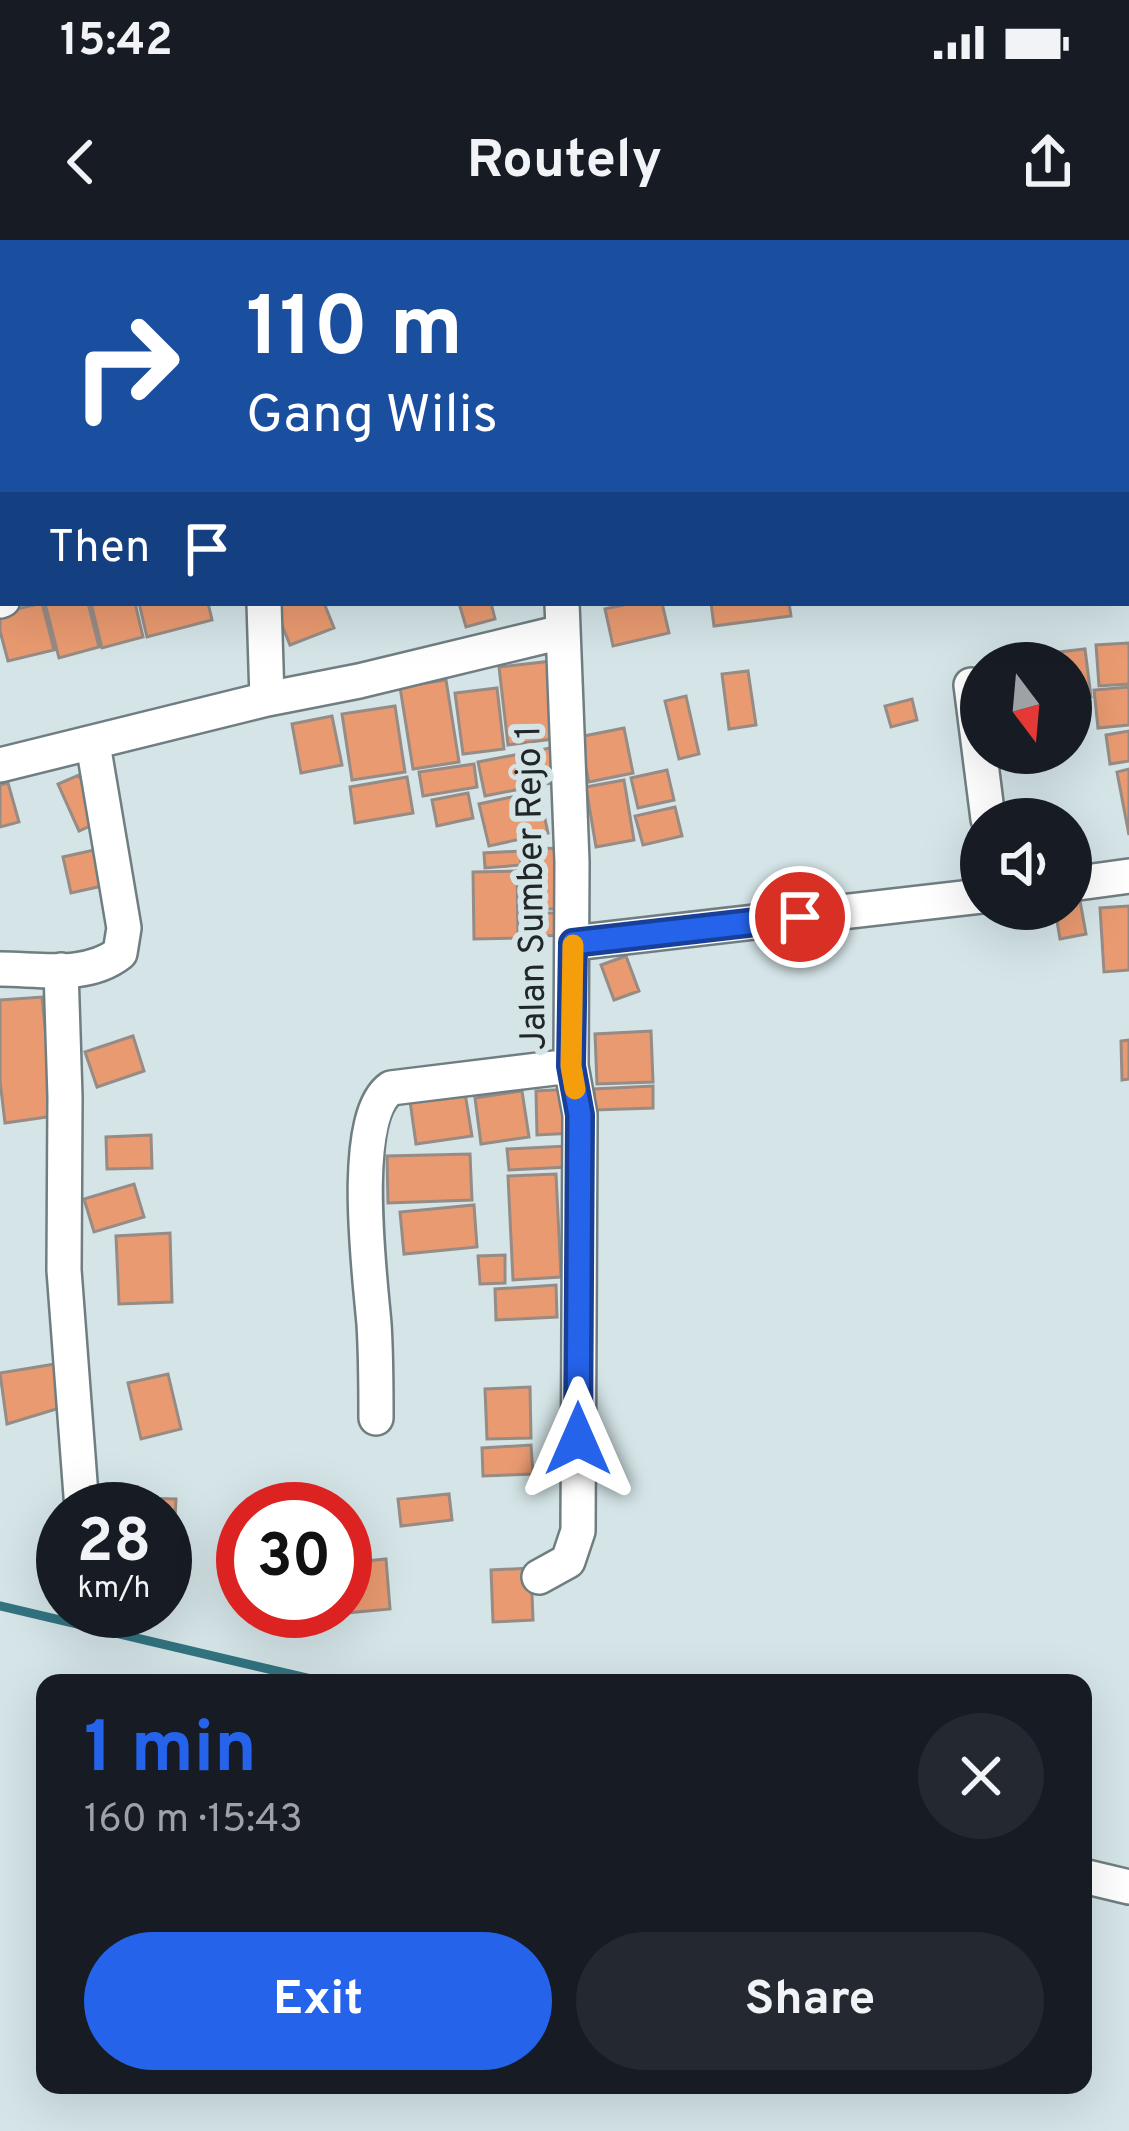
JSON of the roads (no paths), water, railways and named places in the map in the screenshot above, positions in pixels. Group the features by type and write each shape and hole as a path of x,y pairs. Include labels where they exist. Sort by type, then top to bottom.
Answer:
{"street":[{"path":"264,606 267,699"},
{"path":"0,766 359,680 562,618"},
{"name":"Jalan Sumber Rejo 1","path":"539,1577 568,1561 578,1531 580,1115 571,1066 572,862 562,618"},
{"path":"0,969 92,969 120,953 121,909 93,744"},
{"path":"1092,881 1129,876"},
{"path":"573,943 960,898"},
{"path":"61,970 64,1270 80,1482"},
{"path":"376,1418 364,1183 380,1098 391,1088 571,1066"},
{"path":"1092,1878 1129,1887"}],"waterway":[{"path":"0,1606 290,1674"}]}
